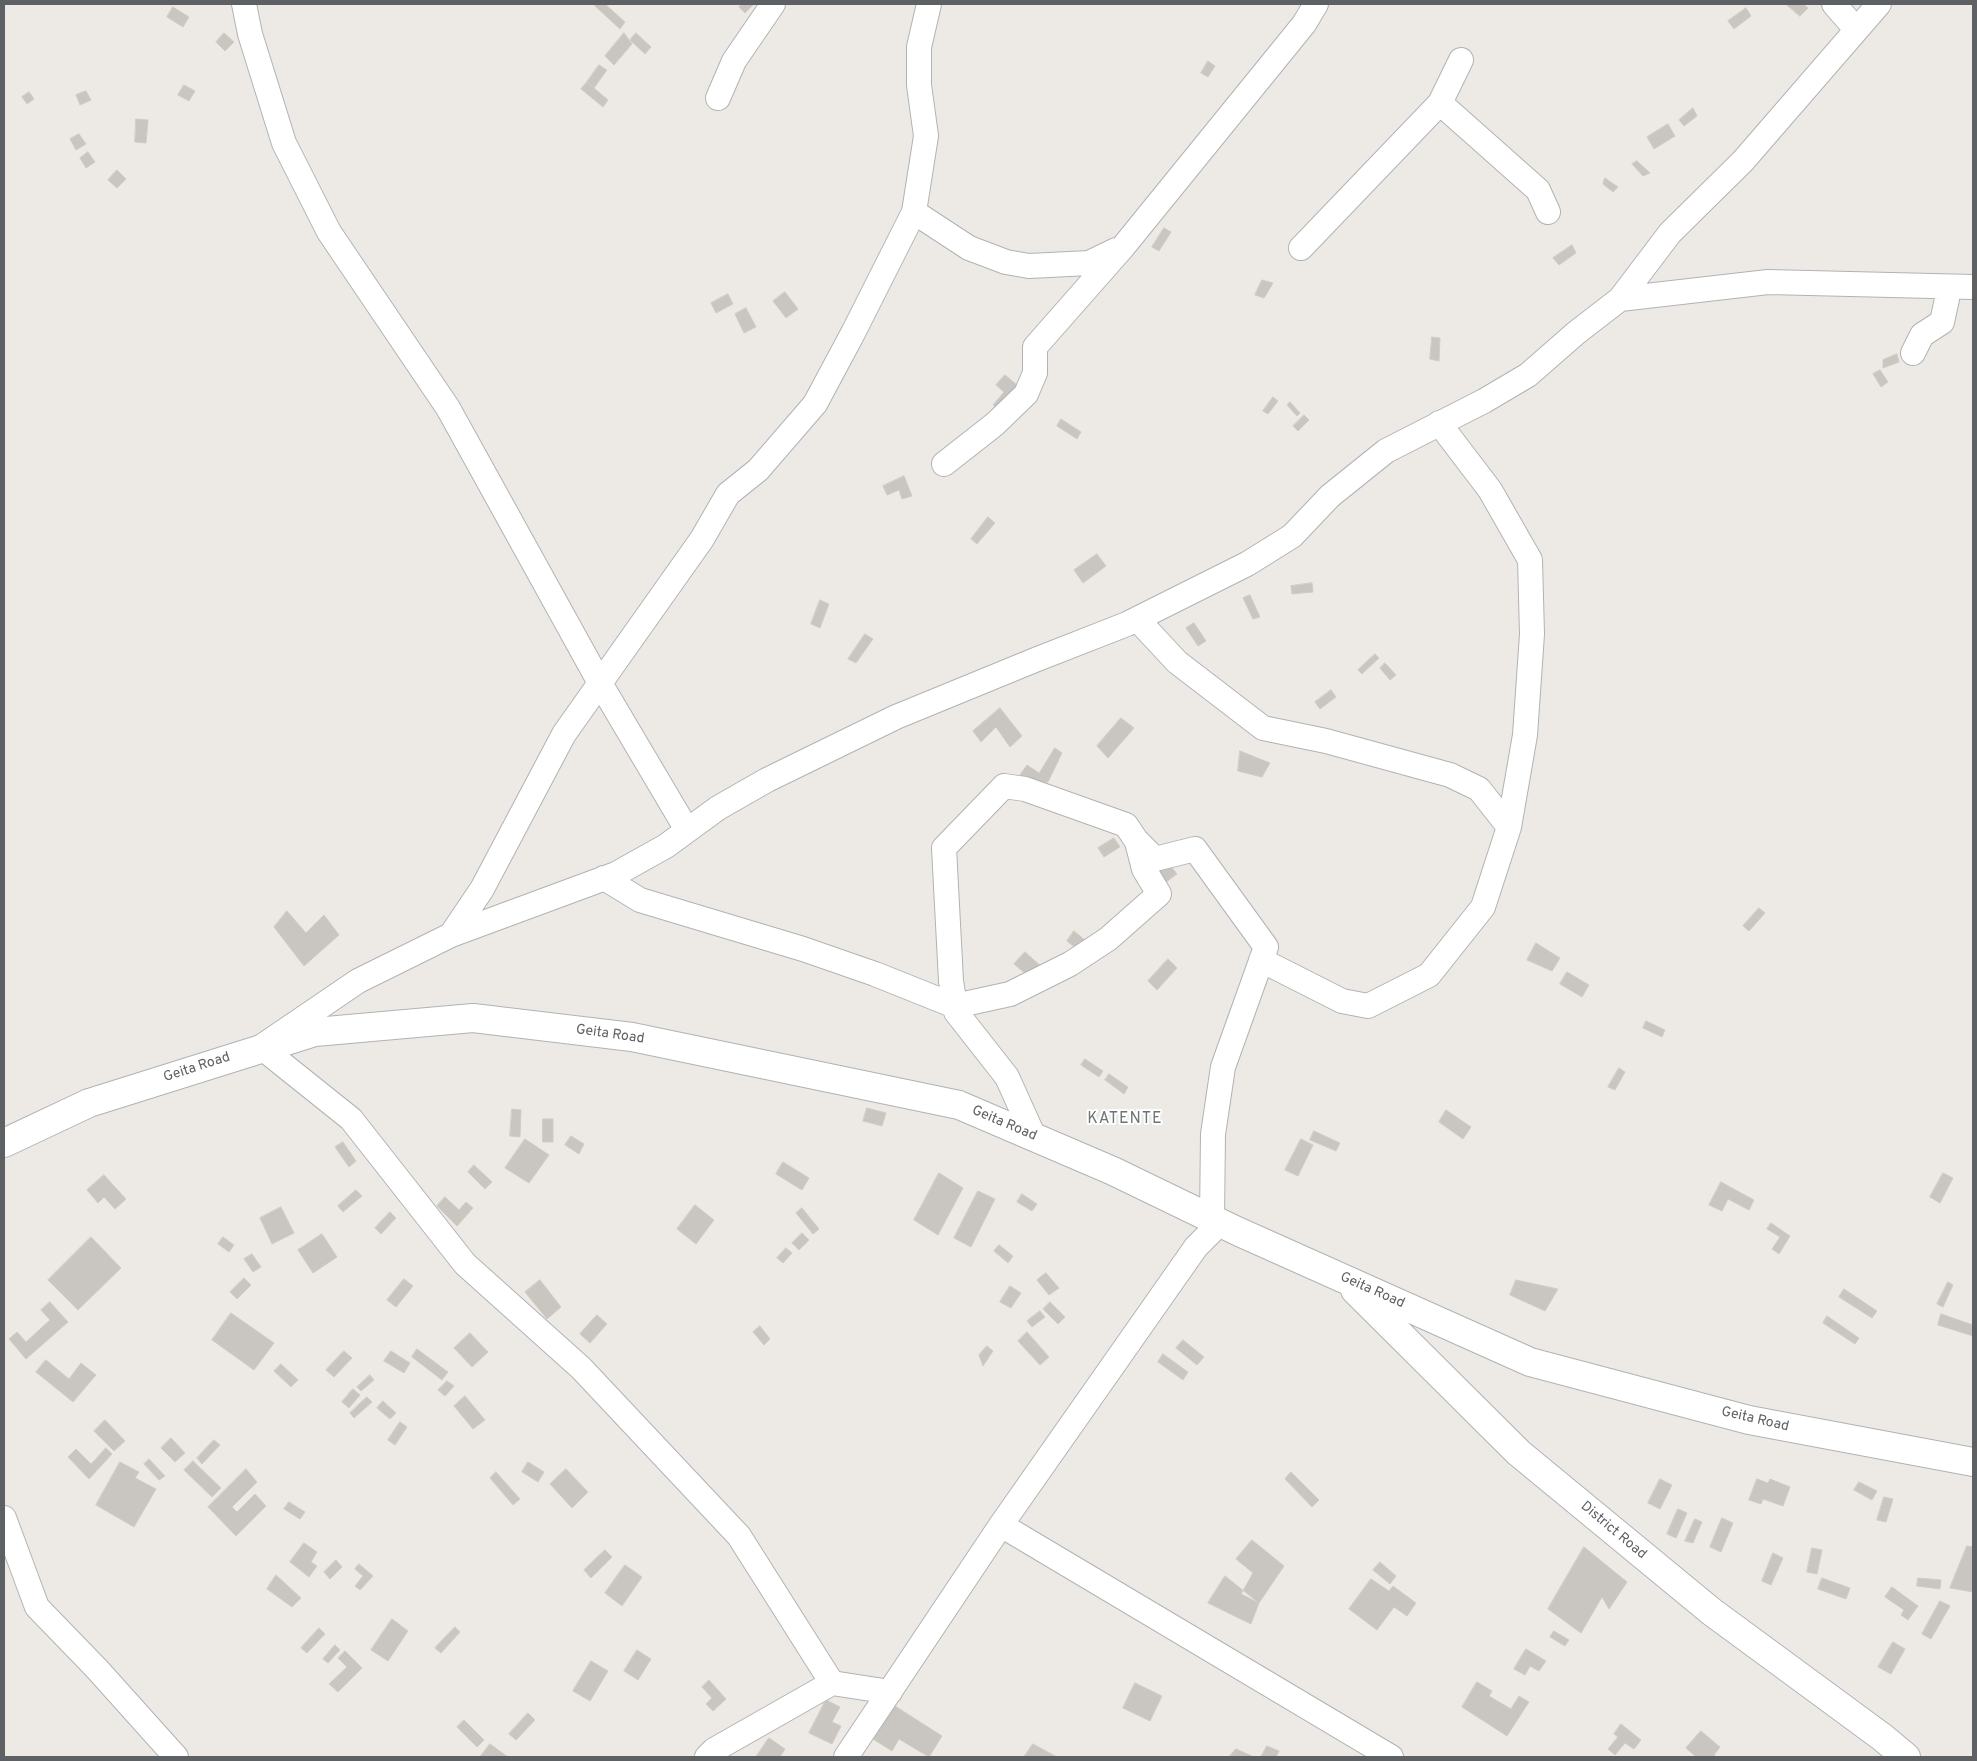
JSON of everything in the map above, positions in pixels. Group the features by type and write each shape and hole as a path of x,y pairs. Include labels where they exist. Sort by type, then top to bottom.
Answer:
{"main road":[{"name":"Geita Road","path":"4,1143 89,1103 315,1032 474,1018 632,1036 959,1105 1113,1171 1216,1221 1530,1362 1749,1420 1973,1462"},
{"name":"District Road","path":"1343,1278 1520,1453 1712,1612 1882,1737 1906,1757"}],"street":[{"path":"244,4 250,34 284,143 325,224 448,408 600,683 688,830"},
{"path":"718,98 734,61 773,4"},
{"path":"451,935 482,889 564,734 702,539 728,494 758,470 815,404 914,212 926,136 919,85 919,47 929,4"},
{"path":"944,464 995,424 1026,394 1035,373 1036,347 1123,247 1304,24 1316,4"},
{"path":"1834,4 1855,28"},
{"path":"832,1683 739,1536 581,1368 465,1264 351,1119 260,1048 358,981 451,935 604,878 666,846 718,808 767,780 896,717 1137,619 1247,564 1292,536 1330,496 1386,451 1528,375 1576,333 1620,299 1670,233 1743,161 1812,83 1855,28 1879,4"},
{"path":"1301,248 1440,103 1461,60"},
{"path":"1440,103 1538,190 1548,212"},
{"path":"914,212 969,248 1006,262 1029,266 1089,263 1123,247"},
{"path":"1620,299 1768,282 1973,287"},
{"path":"1913,353 1922,336 1942,322 1947,299"},
{"path":"1261,960 1342,1001 1368,1006 1429,975 1484,907 1508,827 1525,736 1532,634 1530,560 1490,490 1439,423"},
{"path":"1137,619 1177,662 1263,728 1326,741 1450,775 1479,788 1508,827"},
{"path":"846,1757 1001,1525 1216,1221 1213,1134 1223,1067 1266,947 1195,849 1155,859 1136,840 1126,825 1026,790 1004,786 944,848 951,981 956,1012 1007,1076 1034,1137"},
{"path":"604,878 640,900 803,949 875,974 955,1006 1010,994 1070,964 1108,939 1159,894 1144,869 1136,840"},
{"path":"4,1518 37,1607 97,1669 176,1757"},
{"path":"1001,1525 1391,1757"},
{"path":"707,1757 714,1750 832,1683 890,1692"}],"building":[{"path":"596,4 605,4 625,22 620,29 595,6"},
{"path":"742,4 753,5 745,13 739,7"},
{"path":"1786,4 1803,4 1808,8 1800,16"},
{"path":"173,7 189,17 183,27 167,17"},
{"path":"1746,8 1751,16 1734,29 1728,21"},
{"path":"224,33 234,42 225,51 216,42"},
{"path":"624,33 632,44 614,65 605,56"},
{"path":"636,33 651,47 645,54 630,40"},
{"path":"1208,61 1215,66 1208,77 1201,73"},
{"path":"599,65 607,70 594,88 587,82"},
{"path":"587,82 608,100 603,107 581,89"},
{"path":"184,85 195,91 189,101 178,95"},
{"path":"86,91 91,100 80,105 76,95"},
{"path":"29,92 34,99 27,104 22,97"},
{"path":"1693,108 1697,116 1684,126 1679,120"},
{"path":"136,119 148,120 146,143 135,142"},
{"path":"1668,124 1675,136 1654,149 1647,137"},
{"path":"79,134 86,144 76,150 70,139"},
{"path":"88,152 95,162 86,168 80,158"},
{"path":"1637,161 1650,173 1643,176 1632,164"},
{"path":"117,170 126,179 117,188 108,180"},
{"path":"1605,178 1618,187 1613,192 1603,184"},
{"path":"1164,228 1171,232 1159,251 1152,247"},
{"path":"1572,245 1576,253 1559,265 1553,258"},
{"path":"1262,280 1273,283 1264,298 1255,295"},
{"path":"785,292 798,309 786,318 773,301"},
{"path":"728,294 733,304 716,313 711,303"},
{"path":"746,308 756,327 744,333 735,314"},
{"path":"1432,337 1440,338 1439,361 1430,359"},
{"path":"1897,354 1899,362 1883,368 1883,360"},
{"path":"1880,370 1888,382 1881,387 1873,374"},
{"path":"1005,375 1023,390 1003,413 993,405 1004,392 996,385"},
{"path":"1273,397 1278,401 1268,414 1263,411"},
{"path":"1290,402 1300,413 1297,416 1287,405"},
{"path":"1304,415 1309,420 1298,431 1293,426"},
{"path":"1061,419 1081,432 1077,439 1057,426"},
{"path":"904,476 912,496 902,499 899,490 887,495 883,486"},
{"path":"988,517 995,523 977,544 971,539"},
{"path":"1097,554 1106,566 1083,583 1074,570"},
{"path":"1312,583 1313,592 1292,594 1291,586"},
{"path":"1250,595 1260,617 1253,619 1243,598"},
{"path":"820,600 829,604 820,628 811,624"},
{"path":"1194,623 1206,641 1198,646 1186,628"},
{"path":"865,634 873,639 856,663 848,659"},
{"path":"1375,654 1379,658 1362,674 1358,670"},
{"path":"1385,663 1396,675 1390,680 1380,668"},
{"path":"1331,690 1336,697 1320,709 1315,702"},
{"path":"1000,708 1022,736 1010,747 996,727 981,742 973,731"},
{"path":"1121,718 1134,728 1108,758 1097,746"},
{"path":"1055,748 1062,753 1048,782 1034,783 1020,775 1027,765 1039,773"},
{"path":"1240,751 1270,763 1262,777 1238,771"},
{"path":"1114,838 1120,847 1104,857 1098,848"},
{"path":"1169,864 1177,874 1162,885 1155,875"},
{"path":"1759,908 1765,913 1749,931 1743,926"},
{"path":"287,911 306,933 324,915 339,935 304,966 274,927"},
{"path":"1074,931 1086,941 1078,950 1067,941"},
{"path":"1536,943 1560,958 1552,971 1527,960"},
{"path":"1025,952 1043,968 1033,980 1014,964"},
{"path":"1168,959 1177,968 1157,990 1148,981"},
{"path":"1567,972 1589,985 1582,997 1560,984"},
{"path":"1646,1021 1665,1030 1662,1037 1643,1028"},
{"path":"1085,1059 1103,1071 1099,1077 1081,1065"},
{"path":"1619,1068 1625,1072 1615,1090 1608,1087"},
{"path":"1109,1074 1128,1087 1124,1094 1105,1080"},
{"path":"867,1108 886,1113 882,1126 863,1121"},
{"path":"512,1109 521,1110 520,1137 510,1136"},
{"path":"1446,1110 1471,1127 1463,1139 1439,1122"},
{"path":"543,1119 553,1119 553,1142 543,1142"},
{"path":"1314,1131 1340,1143 1336,1151 1310,1140"},
{"path":"571,1136 584,1144 579,1154 565,1145"},
{"path":"525,1139 549,1155 529,1183 505,1168"},
{"path":"1301,1139 1313,1145 1298,1176 1285,1170"},
{"path":"343,1142 356,1161 349,1167 335,1147"},
{"path":"783,1162 809,1178 802,1190 776,1174"},
{"path":"474,1165 492,1182 485,1189 468,1172"},
{"path":"939,1173 963,1188 938,1235 914,1220"},
{"path":"1943,1173 1953,1178 1940,1203 1930,1197"},
{"path":"104,1175 126,1199 115,1209 104,1197 98,1203 87,1190"},
{"path":"1721,1182 1754,1200 1749,1210 1728,1199 1722,1211 1709,1205"},
{"path":"356,1190 362,1196 343,1212 338,1206"},
{"path":"978,1191 995,1199 971,1247 954,1238"},
{"path":"1022,1194 1037,1204 1032,1211 1017,1202"},
{"path":"445,1197 459,1210 466,1202 473,1208 457,1226 437,1206"},
{"path":"695,1205 714,1220 696,1244 677,1229"},
{"path":"281,1207 294,1233 272,1244 260,1218"},
{"path":"802,1208 819,1229 813,1234 796,1213"},
{"path":"390,1212 396,1218 381,1234 375,1228"},
{"path":"1771,1223 1790,1236 1779,1254 1772,1249 1780,1237 1767,1229"},
{"path":"802,1233 809,1240 799,1250 792,1243"},
{"path":"322,1234 337,1257 313,1273 298,1250"},
{"path":"91,1237 121,1268 78,1310 48,1280"},
{"path":"223,1237 234,1245 229,1252 218,1244"},
{"path":"999,1245 1013,1256 1008,1263 994,1251"},
{"path":"786,1248 792,1253 783,1263 777,1258"},
{"path":"252,1254 261,1267 253,1272 244,1259"},
{"path":"1046,1273 1059,1288 1049,1295 1037,1280"},
{"path":"244,1278 251,1285 237,1299 230,1292"},
{"path":"404,1279 413,1286 396,1307 387,1300"},
{"path":"540,1280 561,1307 547,1319 525,1292"},
{"path":"1516,1280 1558,1289 1545,1311 1510,1295"},
{"path":"1948,1282 1953,1285 1943,1307 1937,1304"},
{"path":"1010,1286 1021,1293 1011,1308 1000,1302"},
{"path":"1844,1289 1877,1311 1872,1318 1839,1297"},
{"path":"50,1302 68,1322 26,1359 9,1339 17,1332 26,1342 50,1320 41,1310"},
{"path":"1050,1302 1065,1317 1058,1324 1043,1309"},
{"path":"1040,1311 1045,1317 1032,1327 1027,1321"},
{"path":"231,1313 274,1343 254,1370 212,1340"},
{"path":"1941,1314 1973,1325 1973,1336 1938,1325"},
{"path":"597,1315 607,1324 590,1343 580,1334"},
{"path":"1827,1316 1859,1338 1855,1344 1823,1323"},
{"path":"760,1326 770,1339 764,1345 753,1332"},
{"path":"1027,1332 1049,1357 1040,1365 1018,1341"},
{"path":"470,1333 488,1352 472,1367 454,1348"},
{"path":"1183,1340 1204,1357 1197,1365 1176,1348"},
{"path":"987,1346 993,1351 983,1366 979,1355"},
{"path":"417,1349 448,1372 442,1380 412,1357"},
{"path":"344,1351 352,1358 334,1377 326,1370"},
{"path":"391,1351 410,1363 404,1373 384,1361"},
{"path":"1163,1354 1188,1372 1183,1380 1158,1362"},
{"path":"46,1360 69,1379 81,1363 96,1375 73,1402 36,1372"},
{"path":"281,1364 298,1380 291,1387 274,1371"},
{"path":"370,1375 374,1380 361,1391 357,1387"},
{"path":"447,1381 454,1386 445,1396 438,1390"},
{"path":"353,1389 360,1395 349,1408 342,1402"},
{"path":"465,1396 485,1420 473,1429 454,1406"},
{"path":"367,1397 372,1402 354,1418 350,1413"},
{"path":"383,1401 396,1413 390,1419 377,1408"},
{"path":"105,1420 125,1441 114,1451 94,1431"},
{"path":"400,1422 407,1427 395,1445 388,1440"},
{"path":"171,1438 185,1453 175,1462 161,1448"},
{"path":"214,1440 220,1445 202,1464 197,1458"},
{"path":"106,1448 112,1454 89,1479 68,1457 76,1449 91,1464"},
{"path":"149,1459 165,1476 159,1480 144,1464"},
{"path":"193,1461 221,1488 212,1497 184,1470"},
{"path":"120,1462 139,1472 135,1478 156,1489 134,1527 96,1505"},
{"path":"528,1462 544,1472 538,1482 522,1472"},
{"path":"246,1469 257,1482 232,1507 237,1512 255,1494 266,1506 236,1536 208,1507"},
{"path":"566,1469 588,1492 572,1508 550,1484"},
{"path":"496,1472 520,1499 513,1505 490,1478"},
{"path":"1291,1472 1319,1500 1312,1507 1285,1479"},
{"path":"1660,1479 1672,1485 1660,1509 1648,1503"},
{"path":"1757,1479 1768,1483 1770,1479 1790,1487 1783,1506 1763,1499 1761,1504 1749,1500"},
{"path":"1859,1482 1877,1491 1872,1500 1854,1490"},
{"path":"1884,1497 1893,1499 1886,1522 1877,1520"},
{"path":"289,1502 305,1512 300,1519 284,1509"},
{"path":"1678,1509 1687,1513 1676,1538 1667,1534"},
{"path":"1722,1518 1733,1523 1721,1552 1710,1547"},
{"path":"1695,1519 1702,1522 1693,1543 1685,1541"},
{"path":"1252,1540 1284,1566 1259,1603 1241,1594 1253,1573 1236,1559"},
{"path":"304,1543 317,1552 311,1562 317,1566 309,1577 290,1562"},
{"path":"1967,1546 1973,1547 1973,1592 1950,1588"},
{"path":"1584,1547 1627,1582 1609,1609 1602,1597 1581,1633 1548,1609"},
{"path":"1812,1548 1822,1550 1817,1574 1807,1572"},
{"path":"605,1550 612,1557 591,1578 584,1570"},
{"path":"1773,1553 1783,1558 1771,1585 1762,1581"},
{"path":"336,1560 342,1567 330,1579 324,1572"},
{"path":"1380,1562 1396,1576 1390,1584 1373,1570"},
{"path":"359,1564 373,1576 360,1590 355,1586 363,1576 355,1569"},
{"path":"625,1565 642,1577 622,1606 605,1593"},
{"path":"276,1575 301,1598 292,1607 267,1589"},
{"path":"1225,1576 1259,1603 1251,1624 1208,1603"},
{"path":"1822,1578 1850,1588 1846,1599 1818,1589"},
{"path":"1918,1578 1941,1580 1940,1589 1917,1586"},
{"path":"1371,1579 1389,1591 1393,1586 1416,1603 1407,1616 1394,1607 1377,1630 1349,1609"},
{"path":"1892,1587 1918,1606 1908,1620 1901,1615 1904,1610 1885,1597"},
{"path":"1940,1601 1950,1606 1931,1639 1922,1634"},
{"path":"392,1619 408,1631 388,1661 371,1650"},
{"path":"455,1627 460,1632 441,1653 435,1648"},
{"path":"319,1628 325,1634 307,1653 301,1648"},
{"path":"1554,1631 1569,1640 1565,1646 1550,1637"},
{"path":"1893,1642 1905,1649 1891,1674 1878,1667"},
{"path":"335,1645 340,1650 328,1663 323,1659"},
{"path":"1526,1649 1546,1661 1539,1671 1530,1666 1525,1675 1514,1669"},
{"path":"637,1650 651,1659 638,1680 624,1671"},
{"path":"345,1651 362,1668 338,1692 329,1684 347,1667 338,1658"},
{"path":"591,1661 608,1671 590,1701 573,1691"},
{"path":"709,1680 726,1699 713,1711 706,1704 712,1698 702,1687"},
{"path":"1477,1682 1492,1691 1489,1696 1511,1709 1519,1696 1529,1702 1507,1736 1462,1707"},
{"path":"1135,1683 1162,1696 1150,1721 1123,1708"},
{"path":"826,1700 840,1707 832,1722 841,1726 832,1744 809,1733"},
{"path":"895,1706 942,1736 929,1757 899,1739 892,1751 873,1739"},
{"path":"528,1713 535,1720 516,1740 509,1734"},
{"path":"464,1720 484,1740 477,1747 457,1727"},
{"path":"1621,1724 1641,1740 1634,1749 1625,1743 1615,1755 1608,1749 1618,1737 1614,1734"},
{"path":"1701,1731 1720,1747 1714,1755 1716,1757 1696,1757 1686,1748"},
{"path":"769,1738 785,1749 780,1757 756,1757"},
{"path":"490,1744 508,1757 480,1757"},
{"path":"1033,1744 1057,1757 1024,1757"},
{"path":"1267,1746 1279,1751 1276,1757 1261,1757"},
{"path":"1236,1749 1254,1757 1229,1757"}],"district":[{"name":"KATENTE","path":"1125,1120"}]}
